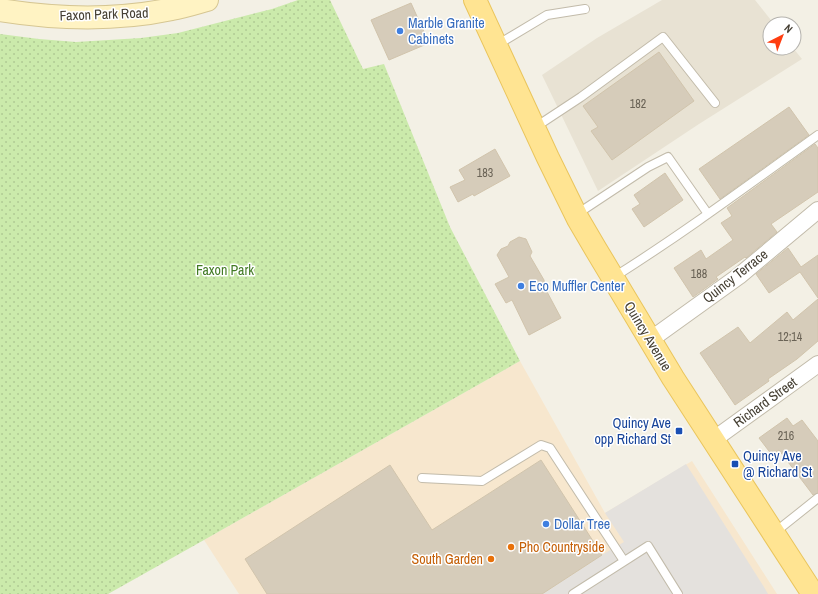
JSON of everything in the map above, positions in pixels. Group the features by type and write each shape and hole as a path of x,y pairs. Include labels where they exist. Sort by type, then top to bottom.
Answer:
{"main road":[{"name":"Quincy Avenue","path":"475,0 533,128 578,218 630,307 712,440 813,594"}],"street":[{"name":"Faxon Park Road","path":"0,10 76,18 98,17 155,12 208,0"},
{"name":"Quincy Terrace","path":"650,340 739,276 818,210"},
{"name":"Richard Street","path":"712,440 818,364"}],"lane":[{"path":"496,46 547,15 585,9"},
{"path":"533,128 581,98 664,37 716,103"},
{"path":"613,278 708,214 818,135"},
{"path":"576,214 648,167 668,157 708,214"},
{"path":"422,478 482,481 541,445 550,448 624,561"},
{"path":"773,534 818,498"},
{"path":"573,594 648,546 678,594"}],"shaded area":[{"path":"662,0 755,0 768,16 762,16 762,56 800,56 802,59 699,124 598,191 542,75 597,38"},
{"path":"520,361 605,513 692,461 777,594 239,594 204,540"},
{"path":"686,464 768,594 542,594 624,542 605,513"}],"green space":[{"name":"Faxon Park","path":"298,0 330,0 363,69 384,64 450,227 520,361 108,594 0,594 0,34 76,42 141,38 178,33 272,9"}],"building":[{"name":"Marble Granite Cabinets","path":"411,3 429,43 389,60 371,20"},
{"path":"659,52 694,101 612,160 591,131 598,127 583,106"},
{"path":"789,107 809,135 720,199 699,169"},
{"path":"815,144 818,148 818,192 771,224 777,232 746,258 745,257 716,277 718,279 693,297 674,268 701,250 706,259 733,240 721,223 732,216 727,208"},
{"path":"495,149 510,176 474,196 473,194 458,202 450,187 465,180 459,170"},
{"path":"665,173 683,200 644,227 632,209 640,204 634,195"},
{"name":"Eco Muffler Center","path":"519,237 526,239 532,252 530,256 544,280 545,288 561,318 529,335 512,300 506,303 495,284 509,277 497,255 501,249 508,246 510,242"},
{"path":"788,248 801,267 818,255 818,298 800,272 769,293 756,274"},
{"path":"818,299 818,341 797,359 768,379 769,381 735,405 700,353 738,327 750,343 787,312 793,320"},
{"path":"787,418 793,426 802,420 818,441 818,493 813,495 779,450 772,455 759,438"},
{"path":"541,460 602,555 542,594 267,594 245,559 390,465 432,530"}],"place":[{"name":"Marble Granite Cabinets","path":"400,31"},
{"name":"Eco Muffler Center","path":"521,286"},
{"name":"Quincy Ave opp Richard St","path":"679,431"},
{"name":"Quincy Ave @ Richard St","path":"735,464"},
{"name":"Dollar Tree","path":"546,524"},
{"name":"Pho Countryside","path":"511,547"},
{"name":"South Garden","path":"491,559"}]}
